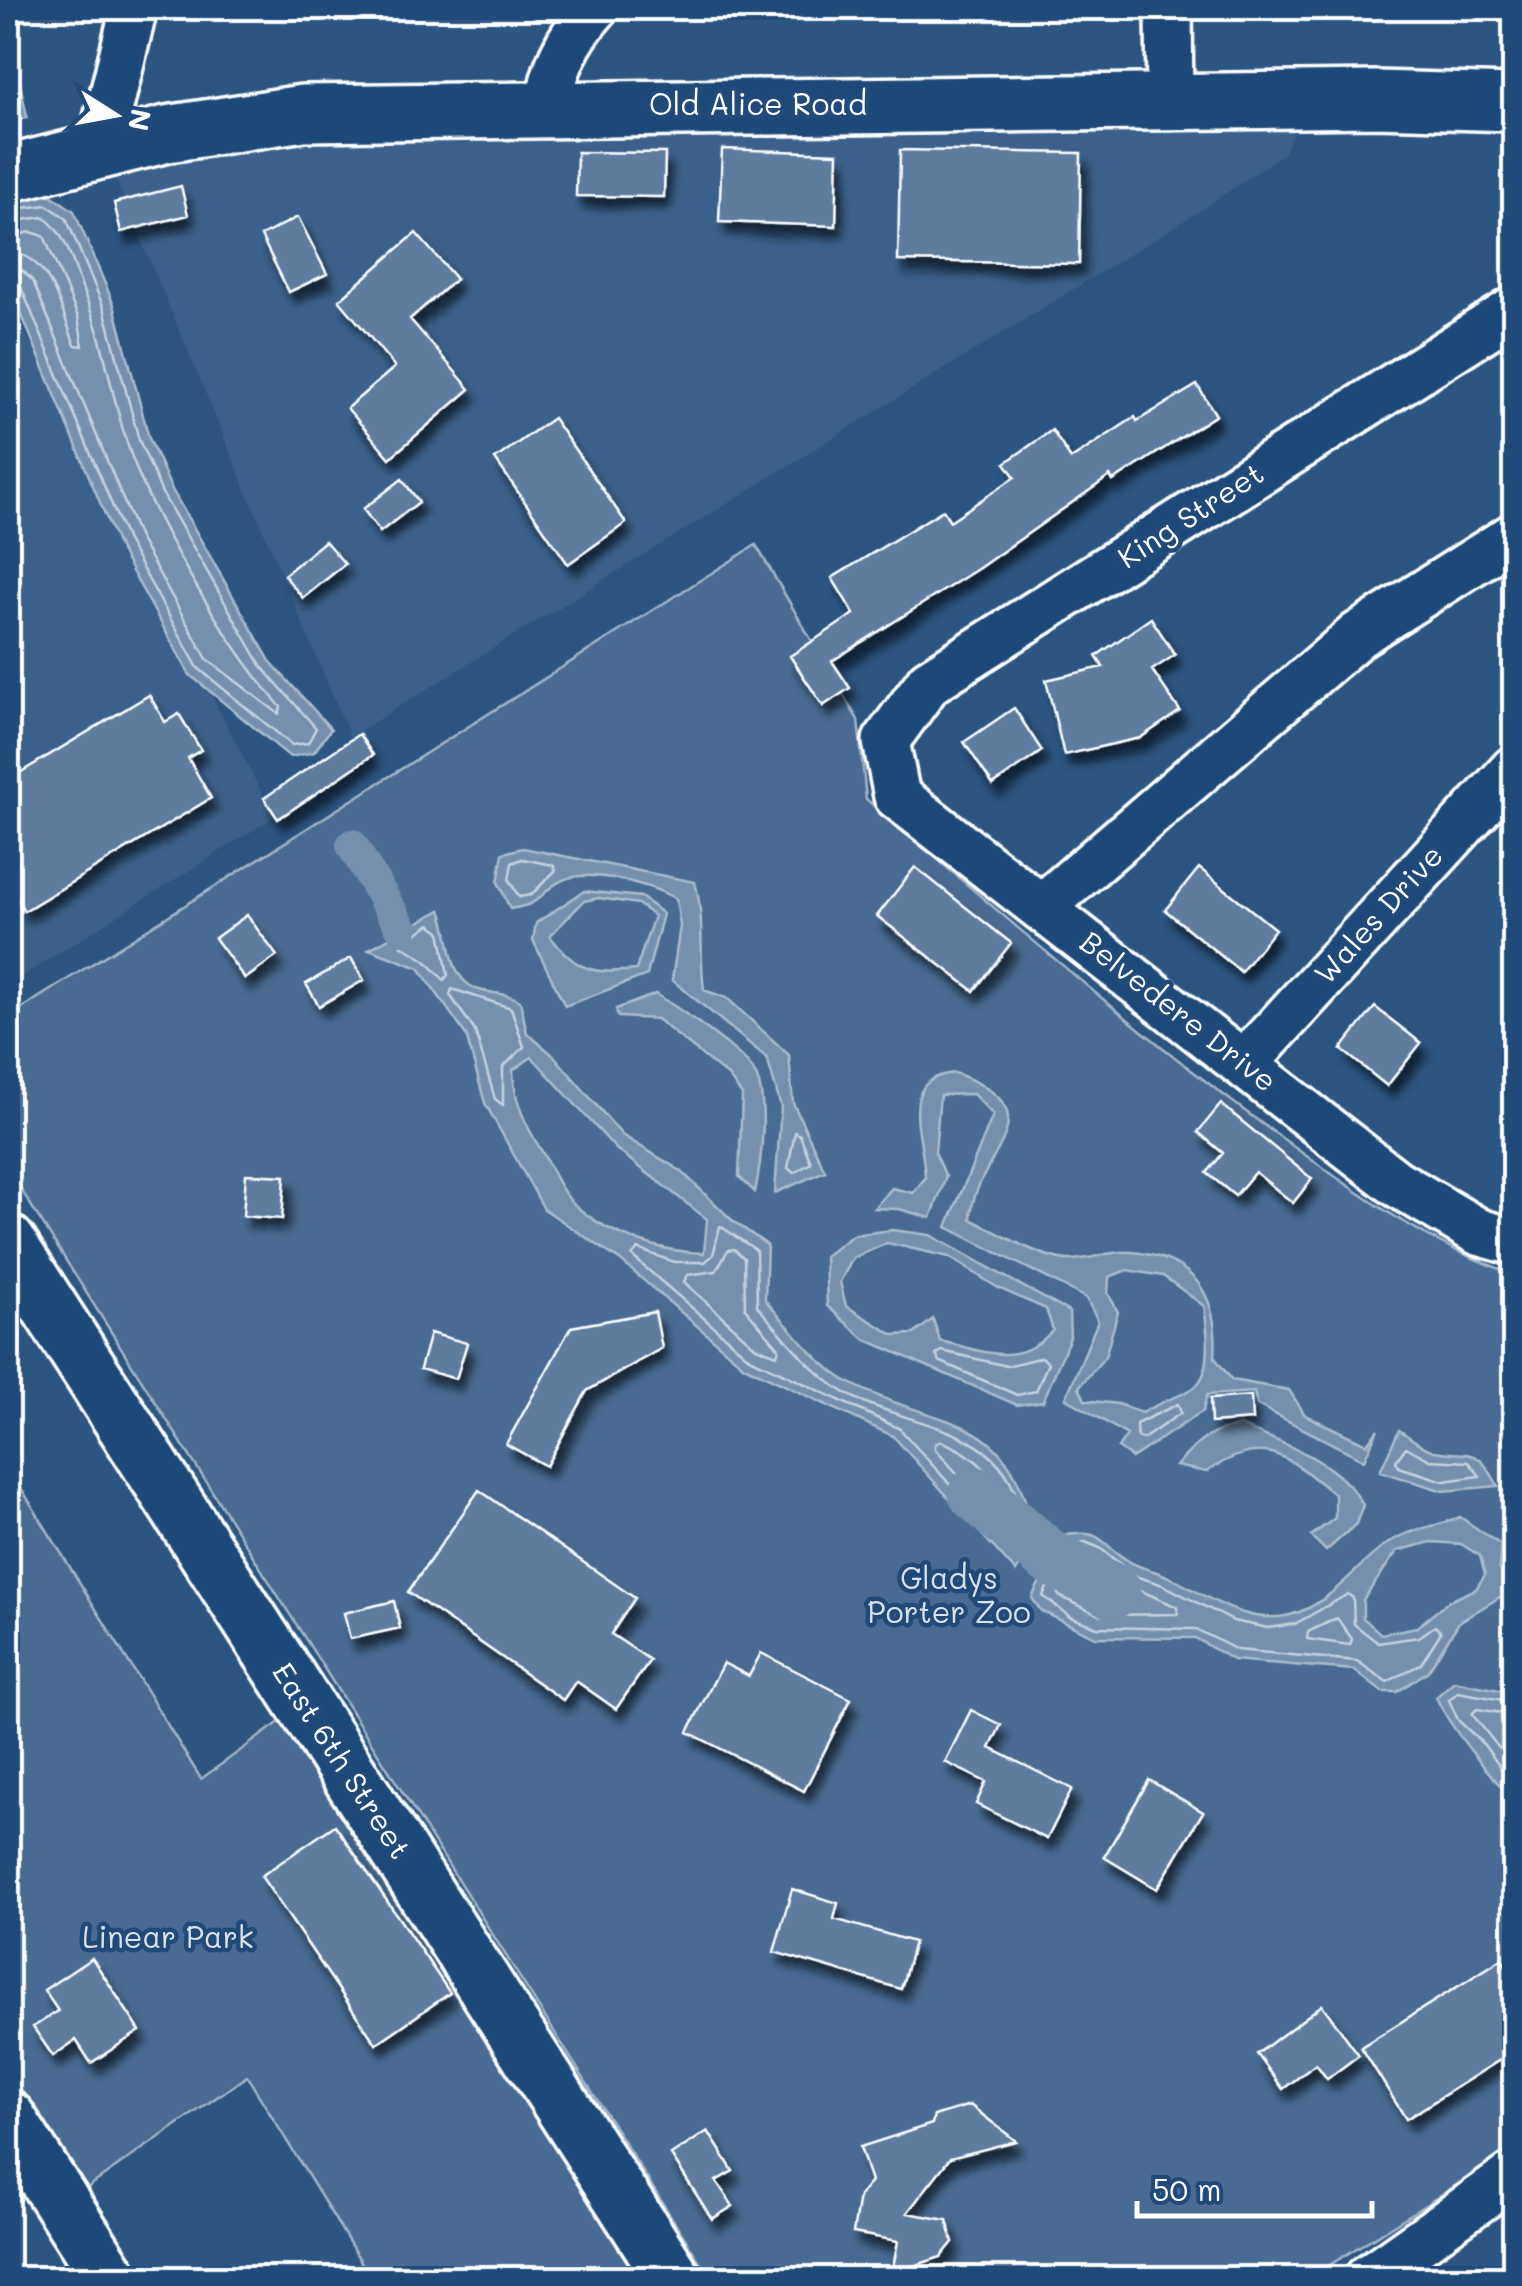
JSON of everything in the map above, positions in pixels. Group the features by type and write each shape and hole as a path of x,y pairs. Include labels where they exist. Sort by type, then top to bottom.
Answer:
{"main road":[{"name":"Old Alice Road","path":"8,174 105,148 303,113 549,106 1376,99 1514,103"},
{"name":"East 6th Street","path":"8,1243 673,2278"},
{"path":"8,2119 104,2276"}],"street":[{"path":"105,148 107,119 134,8"},
{"path":"549,106 551,80 578,27 594,8"},
{"path":"1169,8 1170,102"},
{"name":"King Street","path":"886,742 930,682 1514,310"},
{"path":"1042,907 1358,635 1514,536"},
{"name":"Belvedere Drive","path":"886,742 897,796 1396,1183 1478,1232 1514,1242"},
{"name":"Wales Drive","path":"1244,1062 1514,769"},
{"path":"1368,2278 1514,2175"}],"shaded area":[{"path":"454,123 1297,124 1284,153 1203,209 350,737 113,173"},
{"path":"8,299 274,817 8,985"}],"green space":[{"name":"Gladys Porter Zoo","path":"756,545 858,720 866,799 1121,1014 1279,1136 1421,1232 1514,1274 1514,2149 1309,2278 710,2278 8,1169 8,1017"},
{"name":"Linear Park","path":"8,1467 201,1779 288,1716 648,2278 371,2278 247,2076 84,2190 8,2069"}],"water":[{"path":"8,24 27,117 8,126"},
{"path":"19,194 51,195 74,211 114,305 149,438 171,488 270,661 331,729 314,752 290,757 190,675 119,548 8,282 8,202"},
{"path":"523,848 695,882 704,990 727,998 789,1055 793,1103 825,1171 775,1193 781,1107 767,1058 672,980 680,926 676,899 637,884 589,876 563,880 536,901 510,909 498,882 503,853"},
{"path":"584,891 641,897 663,914 647,975 565,1006 533,940 536,923","holes":["599,898 638,904 654,916 636,970 587,968 569,957 550,936 584,901"]},
{"path":"441,910 454,964 465,982 520,1001 527,1033 554,1056 622,1135 681,1171 733,1221 767,1245 765,1300 815,1356 848,1382 969,1429 991,1444 1009,1465 1024,1496 1035,1539 1016,1572 893,1436 744,1366 621,1261 544,1209 485,1103 466,1035 419,968 369,949","holes":["532,1057 616,1149 707,1219 704,1253 635,1240 602,1225 574,1204 525,1121 513,1070"]},
{"path":"656,994 722,1041 753,1070 763,1112 755,1192 739,1177 742,1095 729,1077 657,1019 618,1017 616,1009"},
{"path":"955,1073 987,1088 1003,1104 1008,1120 1004,1137 975,1196 971,1219 1060,1259 1132,1252 1173,1263 1200,1285 1208,1300 1215,1358 1232,1380 1289,1390 1305,1415 1367,1444 1378,1429 1364,1460 1257,1405 1254,1392 1207,1395 1203,1411 1132,1458 1118,1448 1127,1435 1066,1398 1098,1321 1086,1298 947,1227 993,1115 973,1094 940,1095 935,1152 946,1177 931,1218 899,1209 874,1208 892,1188 913,1193 925,1178 917,1111 925,1085 936,1077","holes":["1127,1270 1163,1276 1204,1306 1208,1350 1199,1382 1142,1413 1118,1404 1085,1400 1079,1387 1105,1357 1118,1312 1108,1293 1109,1277"]},
{"path":"892,1230 930,1235 1069,1312 1070,1337 1043,1401 1017,1405 864,1339 827,1306 825,1256 853,1235","holes":["887,1243 949,1257 998,1288 1046,1309 1053,1330 1027,1350 1000,1354 940,1341 933,1319 914,1334 894,1335 846,1306 840,1282 853,1258"]},
{"path":"1240,1426 1309,1456 1340,1477 1363,1505 1356,1524 1326,1551 1311,1536 1335,1518 1335,1495 1302,1469 1274,1454 1244,1454 1206,1472 1176,1466 1204,1439"},
{"path":"1399,1430 1429,1449 1478,1458 1498,1486 1443,1491 1380,1471"},
{"path":"1460,1517 1501,1545 1499,1568 1508,1584 1505,1594 1459,1622 1428,1671 1397,1692 1382,1692 1354,1670 1233,1660 1195,1638 1095,1637 1041,1611 1032,1598 1062,1536 1085,1534 1099,1538 1132,1563 1242,1613 1290,1615 1333,1592 1395,1539","holes":["1431,1542 1461,1544 1480,1556 1485,1575 1476,1589 1449,1601 1417,1627 1381,1634 1363,1618 1363,1600 1397,1551"]},
{"path":"1454,1681 1514,1693 1514,1801 1461,1738 1436,1697"}],"building":[{"path":"722,149 838,153 836,226 719,222"},
{"path":"900,150 1081,153 1079,264 898,261"},
{"path":"577,152 665,153 664,197 576,196"},
{"path":"181,186 188,215 121,232 114,203"},
{"path":"298,217 327,274 289,292 261,236"},
{"path":"416,233 456,279 410,319 470,389 390,458 347,408 395,367 339,300"},
{"path":"1197,385 1216,415 1113,481 1110,476 979,568 832,661 850,688 823,706 790,656 854,614 832,578 943,510 950,521 1015,477 1005,463 1052,430 1071,459 1135,417 1137,421"},
{"path":"553,418 626,523 568,564 495,459"},
{"path":"402,479 419,502 380,532 363,509"},
{"path":"325,541 345,564 303,598 284,575"},
{"path":"1151,618 1175,655 1152,670 1180,711 1140,738 1064,755 1046,680 1103,667 1096,656"},
{"path":"149,695 165,722 179,714 201,750 188,758 211,798 24,911 8,884 8,780"},
{"path":"1014,708 1042,751 993,785 964,742"},
{"path":"359,734 373,755 278,819 264,798"},
{"path":"915,867 1011,943 974,991 877,916"},
{"path":"1199,868 1275,929 1241,972 1165,910"},
{"path":"247,915 277,956 245,979 215,938"},
{"path":"351,958 364,980 319,1006 306,984"},
{"path":"1375,1007 1421,1043 1387,1086 1341,1049"},
{"path":"1221,1104 1312,1179 1293,1203 1255,1172 1235,1196 1207,1173 1223,1153 1198,1132"},
{"path":"246,1174 285,1176 282,1219 243,1216"},
{"path":"655,1312 662,1348 587,1391 546,1466 506,1444 571,1327"},
{"path":"430,1333 467,1343 456,1379 420,1369"},
{"path":"1251,1396 1252,1420 1211,1423 1210,1399"},
{"path":"479,1490 635,1598 611,1634 650,1660 616,1709 576,1681 563,1700 408,1592"},
{"path":"394,1601 400,1628 350,1639 344,1613"},
{"path":"761,1653 851,1699 804,1791 688,1732 723,1663 749,1676"},
{"path":"971,1710 1001,1725 990,1748 1072,1789 1047,1839 976,1804 986,1782 945,1762"},
{"path":"1149,1780 1203,1812 1157,1889 1104,1857"},
{"path":"335,1825 450,1993 376,2044 261,1876"},
{"path":"792,1889 838,1903 834,1919 914,1942 901,1989 774,1952"},
{"path":"92,1958 140,2031 91,2063 76,2040 53,2056 33,2027 58,2011 44,1990"},
{"path":"1502,1959 1514,1980 1514,2051 1406,2119 1361,2047"},
{"path":"1322,2005 1359,2055 1327,2079 1316,2064 1283,2089 1257,2054"},
{"path":"970,2105 1016,2141 950,2158 907,2213 947,2220 953,2242 941,2257 892,2273 898,2241 853,2233 859,2196 871,2182 860,2147 932,2124 934,2116"},
{"path":"708,2131 733,2171 716,2181 733,2206 712,2219 671,2155"}],"waterway":[{"path":"352,845 402,929"},
{"path":"976,1494 1049,1557 1113,1591"}]}
